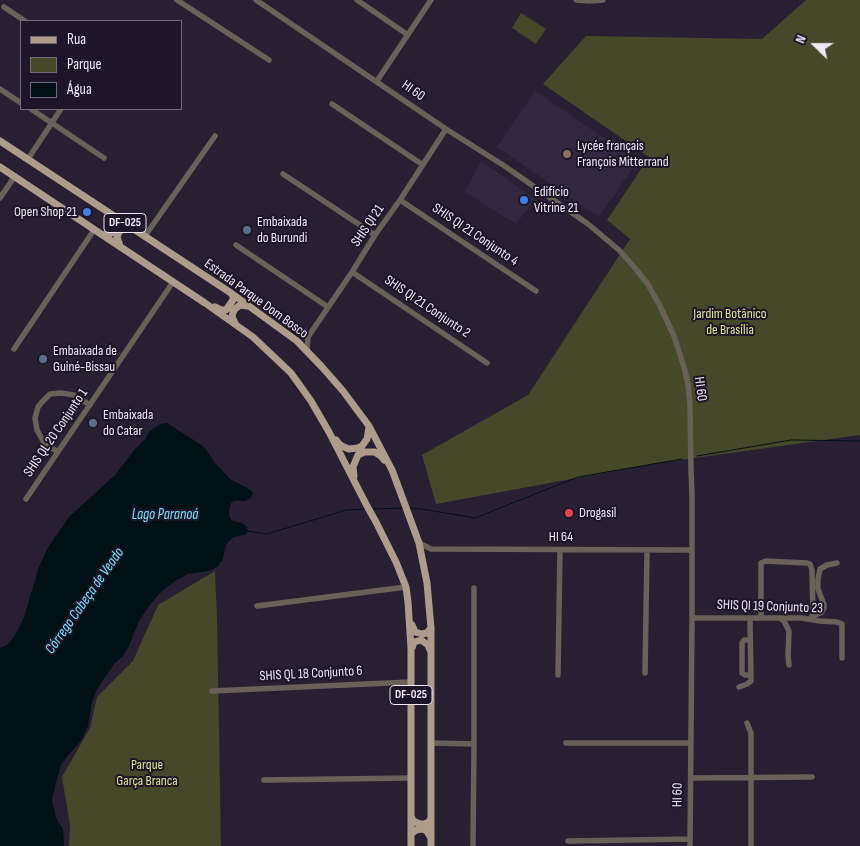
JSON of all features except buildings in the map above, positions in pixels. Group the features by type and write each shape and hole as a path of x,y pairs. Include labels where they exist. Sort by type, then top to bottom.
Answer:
{"main road":[{"name":"Estrada Parque Dom Bosco","path":"0,141 231,293 297,341 343,391 368,426 392,470 405,503 422,557 429,602 431,628 431,842"},
{"name":"DF-025","path":"0,167 205,303 260,343 291,373 311,401 376,522 406,587 411,648 411,846"},
{"path":"102,235 113,232 117,224 117,218"},
{"path":"120,246 117,238 122,229 133,230 143,235"},
{"path":"205,303 221,310 226,310 232,300 233,296 231,293"},
{"path":"236,325 232,312 240,305 250,307"},
{"path":"329,432 340,445 354,449 362,446 367,440 368,426"},
{"path":"355,482 353,467 355,460 358,455 364,452 375,452 392,470"},
{"path":"409,613 415,632 425,634 431,628"},
{"path":"411,648 414,642 421,640 428,645 431,652"},
{"path":"411,815 413,821 420,824 425,824 431,818"},
{"path":"411,834 416,830 426,830 431,842"}],"street":[{"name":"HI 60","path":"256,0 588,224 618,250 635,268 654,294 667,318 684,367 690,404 692,494 690,843"},
{"path":"357,0 408,35"},
{"path":"377,81 431,0"},
{"path":"576,0 602,0"},
{"path":"182,1 269,60"},
{"path":"4,7 24,20"},
{"path":"0,89 20,102"},
{"path":"332,104 423,164"},
{"path":"33,110 104,158"},
{"path":"28,159 60,110"},
{"name":"SHIS QI 21","path":"306,351 308,337 446,129"},
{"path":"143,235 215,136"},
{"path":"283,174 375,236"},
{"path":"0,198 15,176"},
{"name":"SHIS QI 21 Conjunto 4","path":"400,200 536,291"},
{"path":"14,349 94,230"},
{"path":"236,245 328,307"},
{"name":"SHIS QI 21 Conjunto 2","path":"352,272 487,363"},
{"name":"SHIS QL 20 Conjunto 1","path":"26,499 173,282"},
{"path":"297,341 308,337"},
{"path":"58,452 44,443 37,430 35,418 38,407 50,394 61,393 74,395 90,405"},
{"name":"HI 64","path":"418,543 430,549 692,550"},
{"path":"422,557 430,549"},
{"path":"558,675 560,550"},
{"path":"645,673 647,551"},
{"path":"761,618 761,563 766,562 810,564 812,570 811,617"},
{"path":"811,617 824,608 818,589 820,569 827,564 837,563"},
{"path":"257,606 406,587"},
{"path":"473,846 474,588"},
{"name":"SHIS QI 19 Conjunto 23","path":"692,618 811,617 814,621 841,623 842,658"},
{"path":"739,687 750,682 750,618"},
{"path":"780,618 789,631 789,665"},
{"path":"750,640 744,640 743,642 742,674 751,675"},
{"path":"742,660 751,660"},
{"name":"SHIS QL 18 Conjunto 6","path":"212,691 411,682"},
{"path":"747,723 751,733 751,846"},
{"path":"431,743 474,744"},
{"path":"566,743 691,744"},
{"path":"691,778 812,777"},
{"path":"264,780 411,778"},
{"path":"568,841 690,843"}],"shaded area":[{"name":"Lycée français François Mitterrand","path":"535,91 638,161 599,217 497,147"},
{"path":"481,161 535,199 516,224 465,192"}],"green space":[{"name":"Jardim Botânico de Brasília","path":"806,0 860,0 860,435 658,463 436,504 422,455 528,395 630,239 607,220 649,157 543,84 586,36 762,39"},
{"path":"521,13 546,29 536,44 512,28"},
{"name":"Parque Garça Branca","path":"215,571 221,846 69,846 70,825 62,777 90,728 97,697 133,661 158,605"}],"water":[{"name":"Lago Paranoá","path":"167,423 203,446 230,479 252,491 251,498 231,503 229,511 230,518 233,521 242,523 247,527 248,531 245,535 234,537 228,542 223,559 217,567 209,571 188,574 161,592 139,621 128,648 114,664 97,689 92,702 88,726 81,741 61,765 52,798 57,820 63,829 64,846 0,846 0,648 7,645 14,637 24,617 39,567 47,549 69,517 115,475 149,432 160,424"}],"waterway":[{"name":"Córrego Cabeça de Veado","path":"697,456 791,440 860,441"},
{"name":"Córrego Cabeça de Veado","path":"410,508 475,518 578,477 682,459"},
{"name":"Córrego Cabeça de Veado","path":"373,509 404,508"},
{"name":"Córrego Cabeça de Veado","path":"247,531 267,534 346,510 366,509"}],"place":[{"name":"Lycée français François Mitterrand","path":"567,154"},
{"name":"Edifício Vitrine 21","path":"524,200"},
{"name":"Open Shop 21","path":"87,212"},
{"name":"Embaixada do Burundi","path":"247,230"},
{"name":"Embaixada de Guiné-Bissau","path":"43,359"},
{"name":"Embaixada do Catar","path":"93,423"},
{"name":"Drogasil","path":"569,513"}]}
